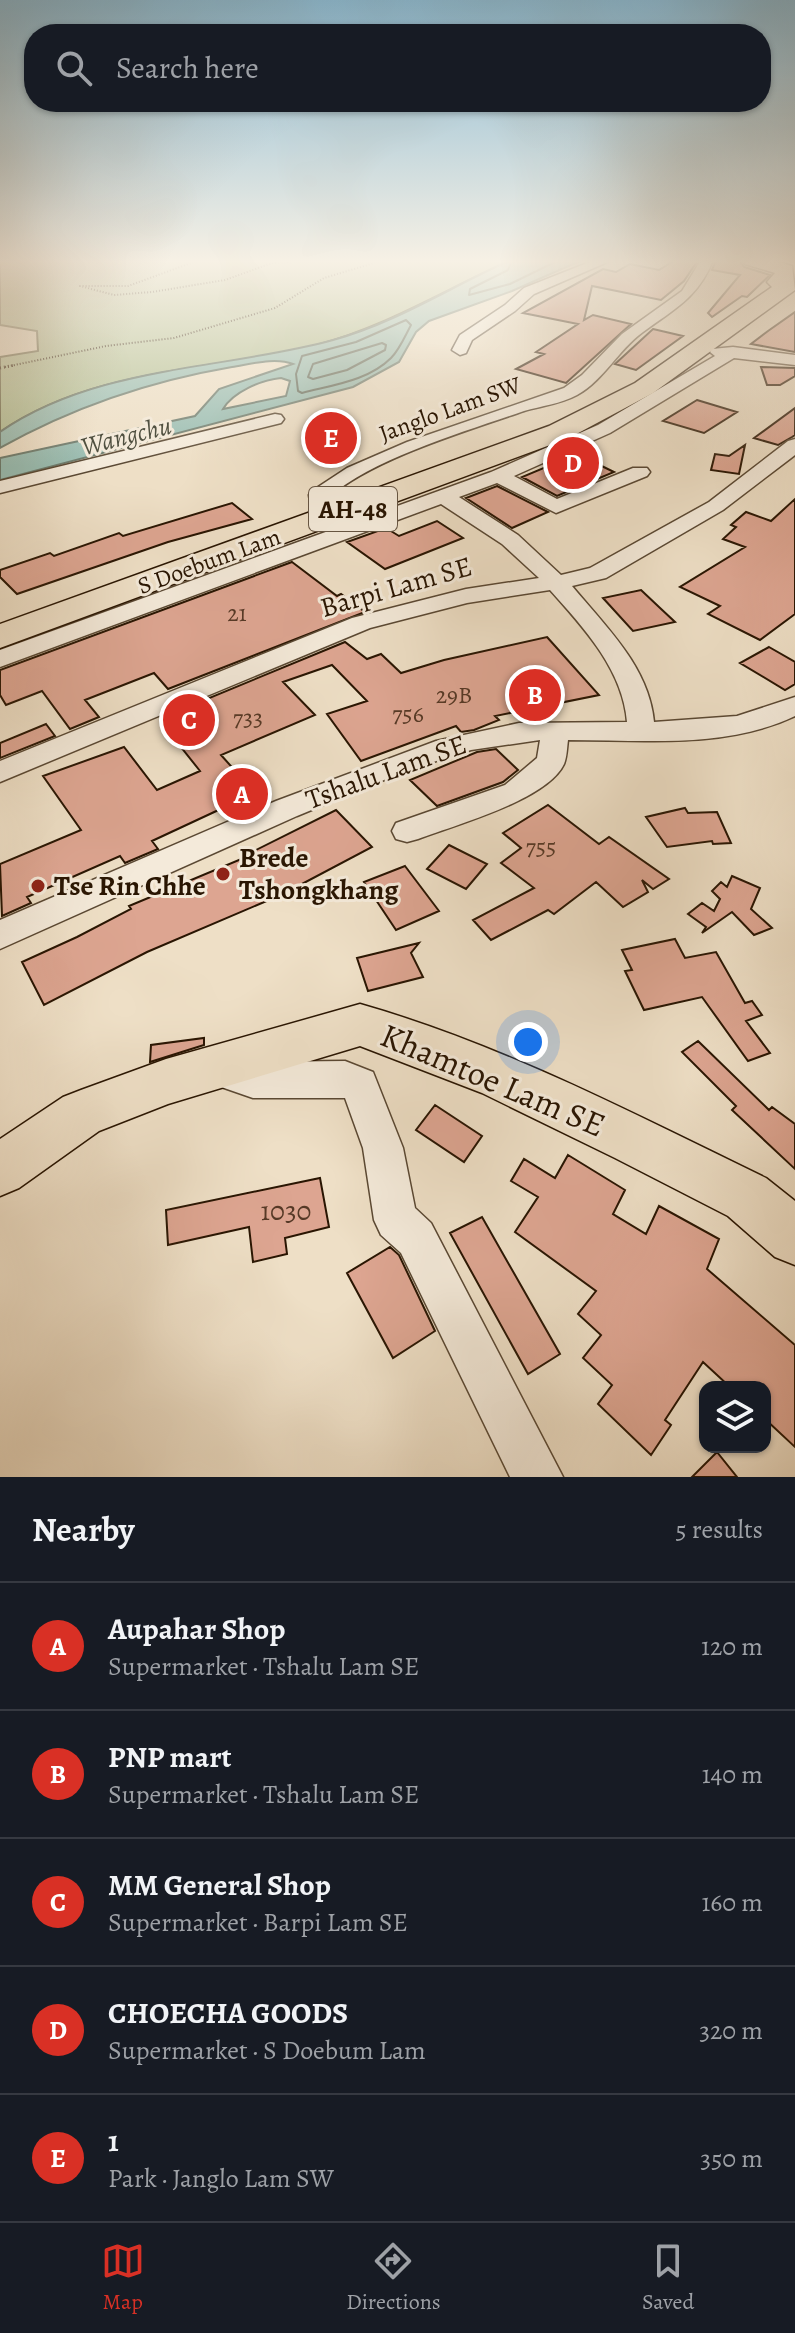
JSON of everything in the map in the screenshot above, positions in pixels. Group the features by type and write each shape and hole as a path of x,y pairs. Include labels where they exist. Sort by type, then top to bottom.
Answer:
{"highway":[{"name":"S Doebum Lam","path":"0,622 544,428 654,370 706,329"},
{"name":"S Doebum Lam","path":"0,637 520,449 619,402 693,355 726,344 737,329"}],"main road":[{"name":"Khamtoe Lam SE","path":"0,1170 81,1114 166,1082 360,1025 394,1035 500,1077 733,1190 747,1197 795,1237"}],"street":[{"path":"460,350 465,338 479,329"},
{"name":"Janglo Lam SW","path":"321,509 319,495 325,486 354,471 488,419 567,393 588,380 638,329"},
{"path":"0,659 498,476 604,429 726,344 795,360"},
{"path":"0,487 275,419"},
{"name":"Barpi Lam SE","path":"0,772 361,623 466,596 598,573 687,524 770,467 795,445"},
{"path":"498,476 556,507 640,472"},
{"path":"443,497 481,516 528,551 559,582 627,672 636,694 641,731"},
{"name":"Tshalu Lam SE","path":"0,935 366,776 458,743 489,736 556,730 641,731 723,727 781,715 795,706"},
{"path":"407,831 515,792 551,762 556,730"},
{"path":"218,1069 253,1080 345,1079 359,1085 383,1148 396,1220 416,1238 537,1477"}],"path":[{"path":"0,368 106,346 174,338 205,329"}],"green space":[{"path":"24,329 364,329 276,354 113,383 36,411 0,432 0,357 38,351 37,331"}],"water":[{"name":"Wangchu","path":"366,329 420,329 399,362 353,387 0,480 0,458 195,416 219,389 293,364 279,361 255,363 142,388 84,408 0,448 0,432 38,410 119,381 291,350","holes":["281,378 290,381 286,396 223,409 240,392 265,381"]}],"building":[{"path":"571,329 626,329 566,383 516,369 544,354 536,352"},
{"path":"653,329 683,336 636,370 615,364"},
{"path":"795,329 795,352 751,344 768,331"},
{"path":"761,367 795,368 795,376 780,385 767,385"},
{"path":"697,400 737,412 704,433 663,421"},
{"path":"795,408 795,435 778,445 754,438"},
{"path":"745,445 739,474 711,470 715,454 729,456"},
{"path":"577,454 614,472 557,496 522,477"},
{"path":"497,486 548,512 512,528 466,498"},
{"path":"795,499 795,614 760,640 708,614 720,606 680,587 745,547 723,539 736,527 731,525 746,512 771,521"},
{"path":"232,503 252,519 168,542 17,594 0,577 0,570 50,553 54,556 119,533 123,536"},
{"path":"437,521 463,538 385,569 347,542 386,528 399,536"},
{"path":"292,562 337,596 341,594 365,612 168,689 154,673 85,700 99,717 70,729 42,691 6,705 0,695 0,670"},
{"path":"641,590 675,622 633,631 603,598"},
{"path":"547,637 599,695 495,716 499,720 474,730 461,732 456,726 361,761 327,714 367,701 332,665 283,682 315,715 221,755 255,793 152,841 158,849 125,863 120,856 27,897 31,903 2,916 0,864 81,830 43,776 124,747 157,790 200,771 165,727 193,716 185,708 345,642 367,659 381,654 401,673"},
{"path":"769,647 795,662 795,684 785,690 740,663"},
{"path":"46,724 55,736 0,758 0,743"},
{"path":"496,749 518,770 503,782 437,806 410,780 477,752"},
{"path":"548,805 599,844 609,837 669,879 653,889 642,880 648,892 623,907 596,882 554,914 548,910 491,940 473,920 534,888 501,863 521,848 503,833"},
{"path":"685,808 688,813 717,812 731,843 713,844 712,841 667,847 646,817"},
{"path":"336,810 372,847 283,894 147,952 44,1005 22,962 131,909 129,906 251,855"},
{"path":"449,845 487,864 466,889 427,869"},
{"path":"405,866 439,911 396,930 364,882"},
{"path":"732,876 760,888 751,909 772,928 754,935 732,912 702,933 706,927 688,914 702,903 714,911 720,899 712,891 721,882 727,887"},
{"path":"675,939 685,958 716,952 745,1003 752,1001 762,1015 746,1021 770,1053 748,1061 702,997 644,1010 625,971 632,970 622,950"},
{"path":"419,943 411,953 423,977 368,991 357,958"},
{"path":"204,1038 204,1045 150,1062 151,1045"},
{"path":"698,1041 769,1110 772,1107 795,1124 795,1169 732,1110 736,1106 682,1052"},
{"path":"435,1105 482,1136 464,1162 416,1130"},
{"path":"568,1155 625,1190 613,1214 646,1234 659,1206 719,1239 707,1269 795,1345 795,1447 771,1425 771,1381 724,1381 703,1362 665,1420 671,1425 651,1455 598,1404 612,1385 583,1358 601,1335 578,1314 596,1291 515,1232 538,1197 511,1181 524,1159 555,1178"},
{"path":"320,1178 329,1227 285,1238 287,1254 253,1262 249,1227 168,1245 166,1210"},
{"path":"482,1217 560,1354 528,1374 450,1233"},
{"path":"390,1247 399,1255 435,1331 393,1358 347,1273"},
{"path":"718,1453 737,1477 692,1477"}],"place":[{"name":"1","path":"331,438"},
{"name":"CHOECHA GOODS","path":"573,463"},
{"name":"PNP mart","path":"535,695"},
{"name":"MM General Shop","path":"189,720"},
{"name":"Aupahar Shop","path":"242,794"},
{"name":"Brede Tshongkhang","path":"223,874"},
{"name":"Tse Rin Chhe","path":"38,886"}]}
